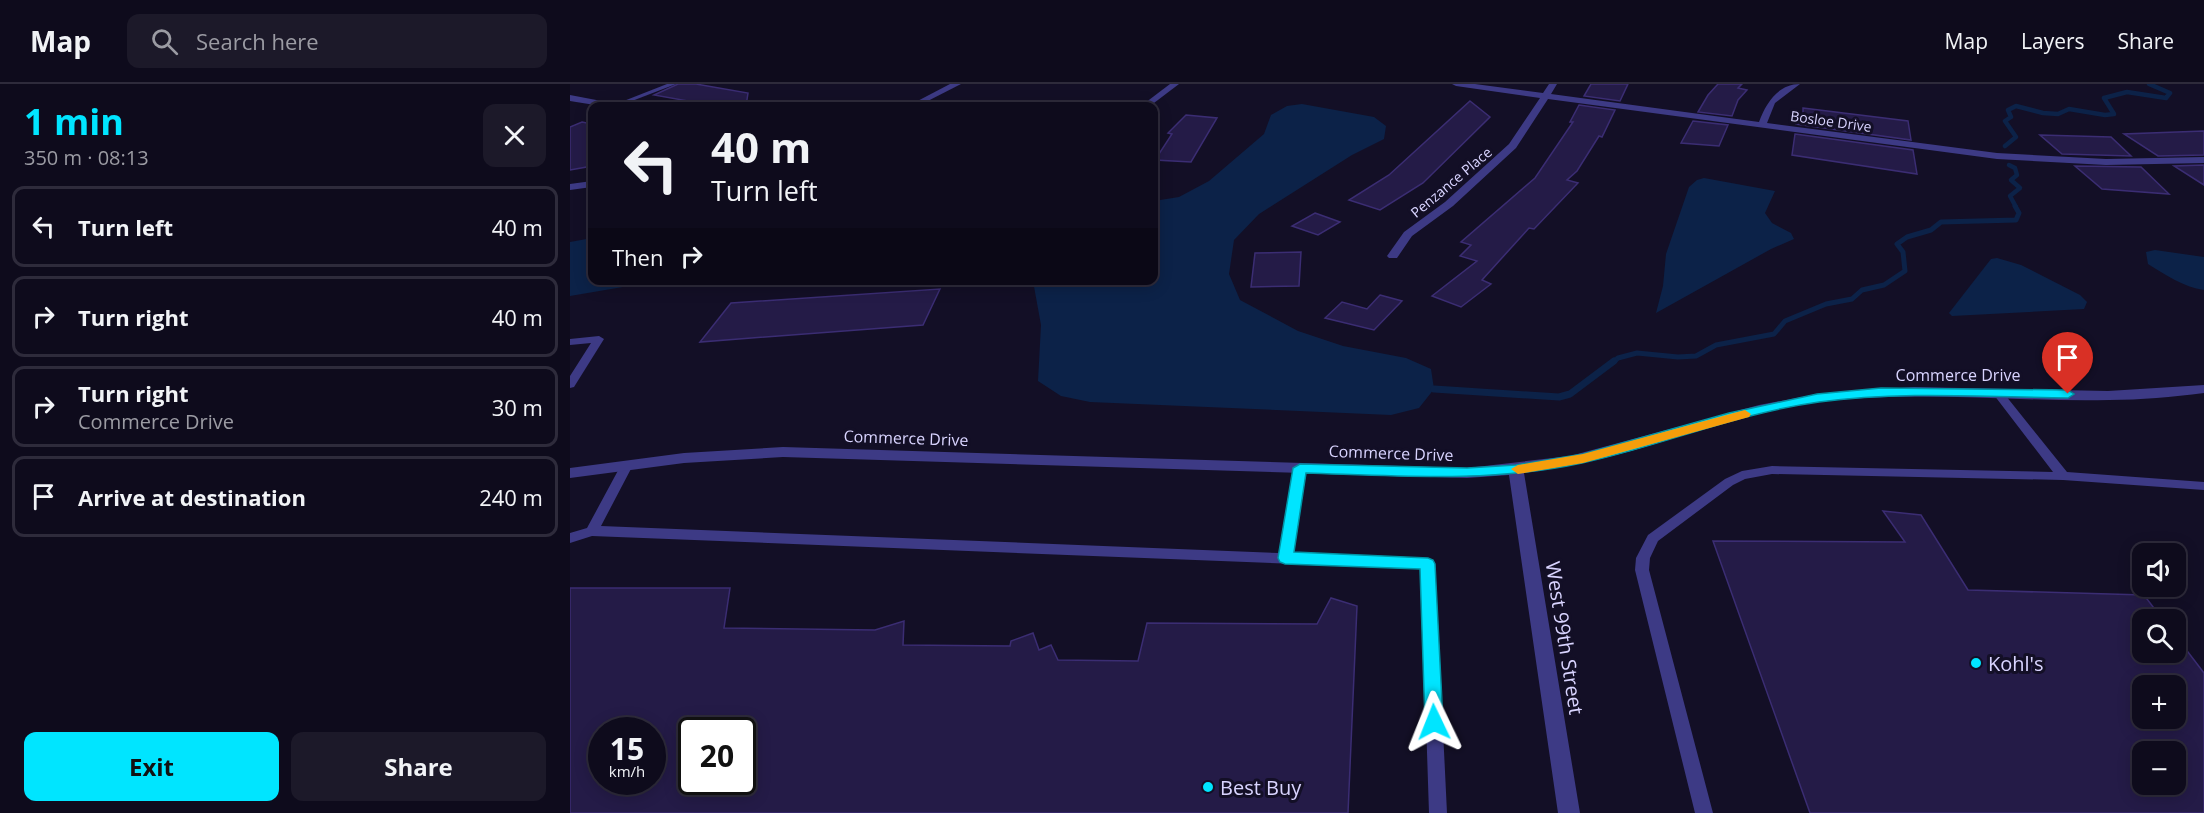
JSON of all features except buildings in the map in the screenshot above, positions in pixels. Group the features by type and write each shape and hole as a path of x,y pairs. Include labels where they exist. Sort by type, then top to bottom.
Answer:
{"street":[{"path":"920,102 957,84"},
{"path":"1150,102 1175,84"},
{"name":"Bosloe Drive","path":"1456,84 1762,126 2030,159 2106,162 2204,160"},
{"name":"Penzance Place","path":"1393,256 1408,234 1491,169 1513,146 1553,84"},
{"path":"1762,126 1772,102 1796,84"},
{"path":"570,98 592,102"},
{"path":"570,187 588,185"},
{"name":"Commerce Drive","path":"570,473 733,453 783,452 1467,473 1516,470 1583,458 1729,417 1817,398 1881,392 2157,393 2204,388"},
{"name":"West 99th Street","path":"1516,470 1569,813"}],"lane":[{"path":"624,102 673,84"},
{"path":"570,342 599,339 570,385"},
{"path":"1998,393 2063,476"},
{"path":"592,531 627,465"},
{"path":"1285,558 1300,468"},
{"path":"1704,813 1642,570 1642,558 1653,538 1729,482 1758,471 2063,476 2204,486"},
{"path":"570,537 592,531 1428,564 1438,813"}],"water":[{"path":"1302,104 1374,117 1386,126 1384,139 1352,155 1259,214 1234,240 1229,274 1240,300 1298,331 1343,346 1406,358 1431,369 1434,389 1419,408 1391,415 1090,402 1061,396 1038,381 1041,325 1034,285 1158,285 1158,200 1179,197 1209,181 1264,134 1271,115 1287,106"},
{"path":"1704,178 1775,191 1765,213 1772,223 1791,233 1794,239 1771,249 1656,313 1663,286 1666,254 1689,187 1697,180"},
{"path":"588,239 588,285 635,285 570,296 570,242"},
{"path":"2155,250 2204,257 2204,290 2182,283 2148,264 2146,252"},
{"path":"1997,258 2021,265 2080,295 2087,302 2084,309 1952,316 1949,313 1991,259"}],"waterway":[{"path":"2005,146 2016,137 2005,121 2011,117 2008,110 2016,106 2043,113 2058,114 2069,109 2105,115 2114,114 2104,98 2127,92 2166,98 2170,93 2149,84"},
{"path":"2009,165 2015,168 2017,175 2011,180 2020,188 2010,196 2016,207"},
{"path":"1612,363 1618,358 1637,353 1678,357 1696,356 1716,345 1774,334 1785,321 1826,304 1852,299 1862,290 1884,285 1905,271 1903,252 1897,244 1907,237 1931,230 1941,222 2016,220 2019,213 2015,206"},
{"path":"1434,389 1559,397 1570,394 1614,361"}],"slow traffic":[{"path":"1518,469 1583,458 1745,414"}],"place":[{"name":"Kohl's","path":"1976,663"},
{"name":"Best Buy","path":"1208,787"}],"route":[{"path":"1434,722 1428,564 1285,558 1300,468 1467,473 1516,470 1583,458 1729,417 1817,398 1881,392 2068,394"}]}
